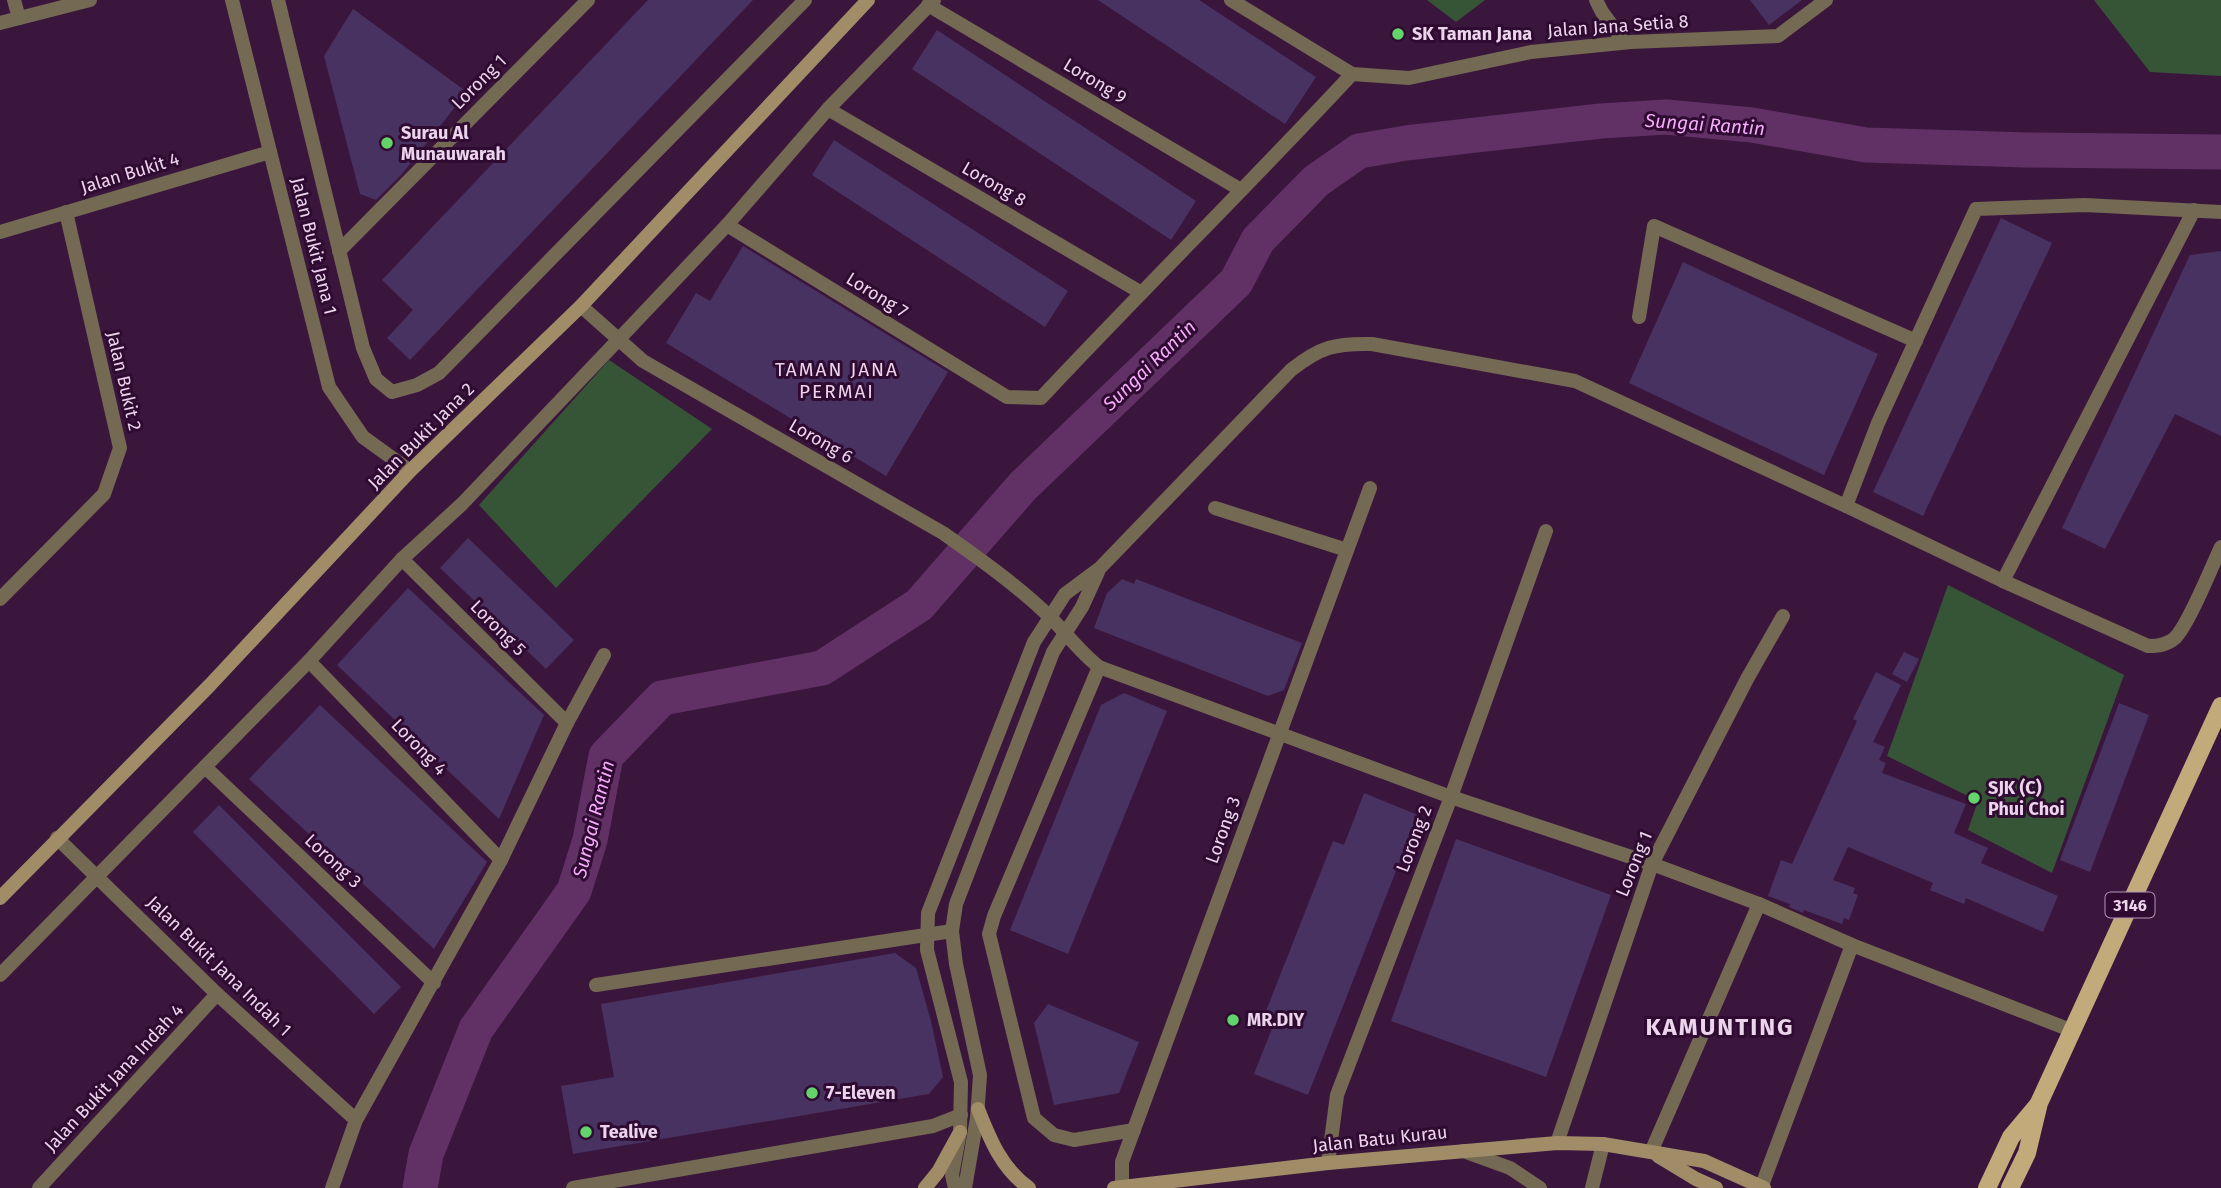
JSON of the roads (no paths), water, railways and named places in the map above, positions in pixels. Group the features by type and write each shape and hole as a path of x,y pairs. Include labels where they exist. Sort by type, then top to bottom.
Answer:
{"main road":[{"name":"3146","path":"2010,1188 2027,1153 2039,1103 2221,706"},
{"name":"3146","path":"1987,1186 2011,1137 2039,1103"}],"street":[{"path":"15,0 19,18"},
{"path":"0,23 90,0"},
{"name":"Jalan Bukit Jana 1","path":"232,0 329,387 363,437 410,471"},
{"path":"278,0 363,348 376,379 392,392 417,385 439,373 805,0"},
{"name":"Lorong 1","path":"339,251 588,0"},
{"name":"Jalan Bukit Jana 2","path":"0,898 210,685 410,471 581,306 868,0"},
{"name":"Jalan Jana Setia 8","path":"1231,0 1352,74 1409,78 1531,52 1624,42 1779,36 1826,0"},
{"path":"1596,0 1624,42"},
{"path":"0,975 309,661 402,559 461,504 619,339 726,225 828,109 931,2"},
{"name":"Lorong 9","path":"931,2 1241,190"},
{"path":"1140,292 1352,74"},
{"name":"Lorong 8","path":"828,109 1140,292"},
{"name":"Jalan Bukit 4","path":"0,232 270,152"},
{"path":"1846,506 1878,424 1976,209 2085,205 2221,212"},
{"path":"2003,582 2194,210"},
{"name":"Jalan Bukit 2","path":"0,599 104,494 120,449 66,212"},
{"name":"Lorong 7","path":"726,225 1007,397 1041,398 1140,292"},
{"path":"1639,317 1654,226 1916,341"},
{"name":"Lorong 6","path":"581,306 643,361 943,533 986,563 1049,616 1080,651 1099,667"},
{"path":"955,1188 952,1175 960,1132 961,1082 927,950 928,913 1034,642 1065,594 1101,568 1291,370 1313,353 1344,343 1372,344 1575,381 2003,582 2148,646 2167,643 2180,630 2221,547"},
{"name":"Lorong 3","path":"1118,1187 1122,1162 1370,488"},
{"path":"1215,508 1347,550"},
{"name":"Lorong 2","path":"1328,1163 1336,1095 1451,797 1546,531"},
{"name":"Lorong 5","path":"402,559 567,723"},
{"path":"965,1188 978,1109 980,1075 956,964 952,931 956,904 1053,652 1082,607 1101,568"},
{"name":"Lorong 1","path":"1557,1143 1652,864 1747,679 1783,616"},
{"path":"332,1188 356,1120 501,860 567,723 604,655"},
{"name":"Lorong 4","path":"309,661 501,860"},
{"path":"1134,1129 1074,1140 1054,1135 1034,1118 989,934 994,916 1099,667 1451,797 1652,864 1759,904 1852,945 2073,1031"},
{"name":"Lorong 3","path":"205,767 434,983"},
{"name":"Jalan Bukit Jana Indah 1","path":"57,838 99,876 217,994 356,1120"},
{"path":"1651,1152 1759,904"},
{"path":"596,985 952,931"},
{"path":"1762,1188 1852,945"},
{"name":"Jalan Bukit Jana Indah 4","path":"38,1188 217,994"},
{"path":"978,1109 991,1143 1005,1166 1030,1188"},
{"path":"573,1188 933,1126 961,1115"},
{"path":"925,1188 938,1172 960,1132"},
{"name":"Jalan Batu Kurau","path":"1118,1187 1328,1163 1557,1143 1603,1144 1704,1161 1762,1188"},
{"path":"1592,1188 1603,1144"},
{"path":"1460,1150 1510,1168 1540,1188"},
{"name":"Jalan Batu Kurau","path":"1651,1152 1716,1188"}],"waterway":[{"name":"Sungai Rantin","path":"420,1188 426,1154 476,1029 574,891 590,840 606,756 662,698 822,668 919,605 1023,486 1236,282 1258,240 1316,181 1359,151 1406,143 1601,121 1666,117 1752,125 1866,145 2221,152"}],"place":[{"name":"SK Taman Jana","path":"1398,34"},
{"name":"Surau Al Munauwarah","path":"387,143"},
{"name":"SJK (C) Phui Choi","path":"1974,798"},
{"name":"MR.DIY","path":"1233,1020"},
{"name":"7-Eleven","path":"812,1093"},
{"name":"Tealive","path":"586,1132"}],"district":[{"name":"TAMAN JANA PERMAI","path":"837,380"},
{"name":"KAMUNTING","path":"1720,1027"}]}
